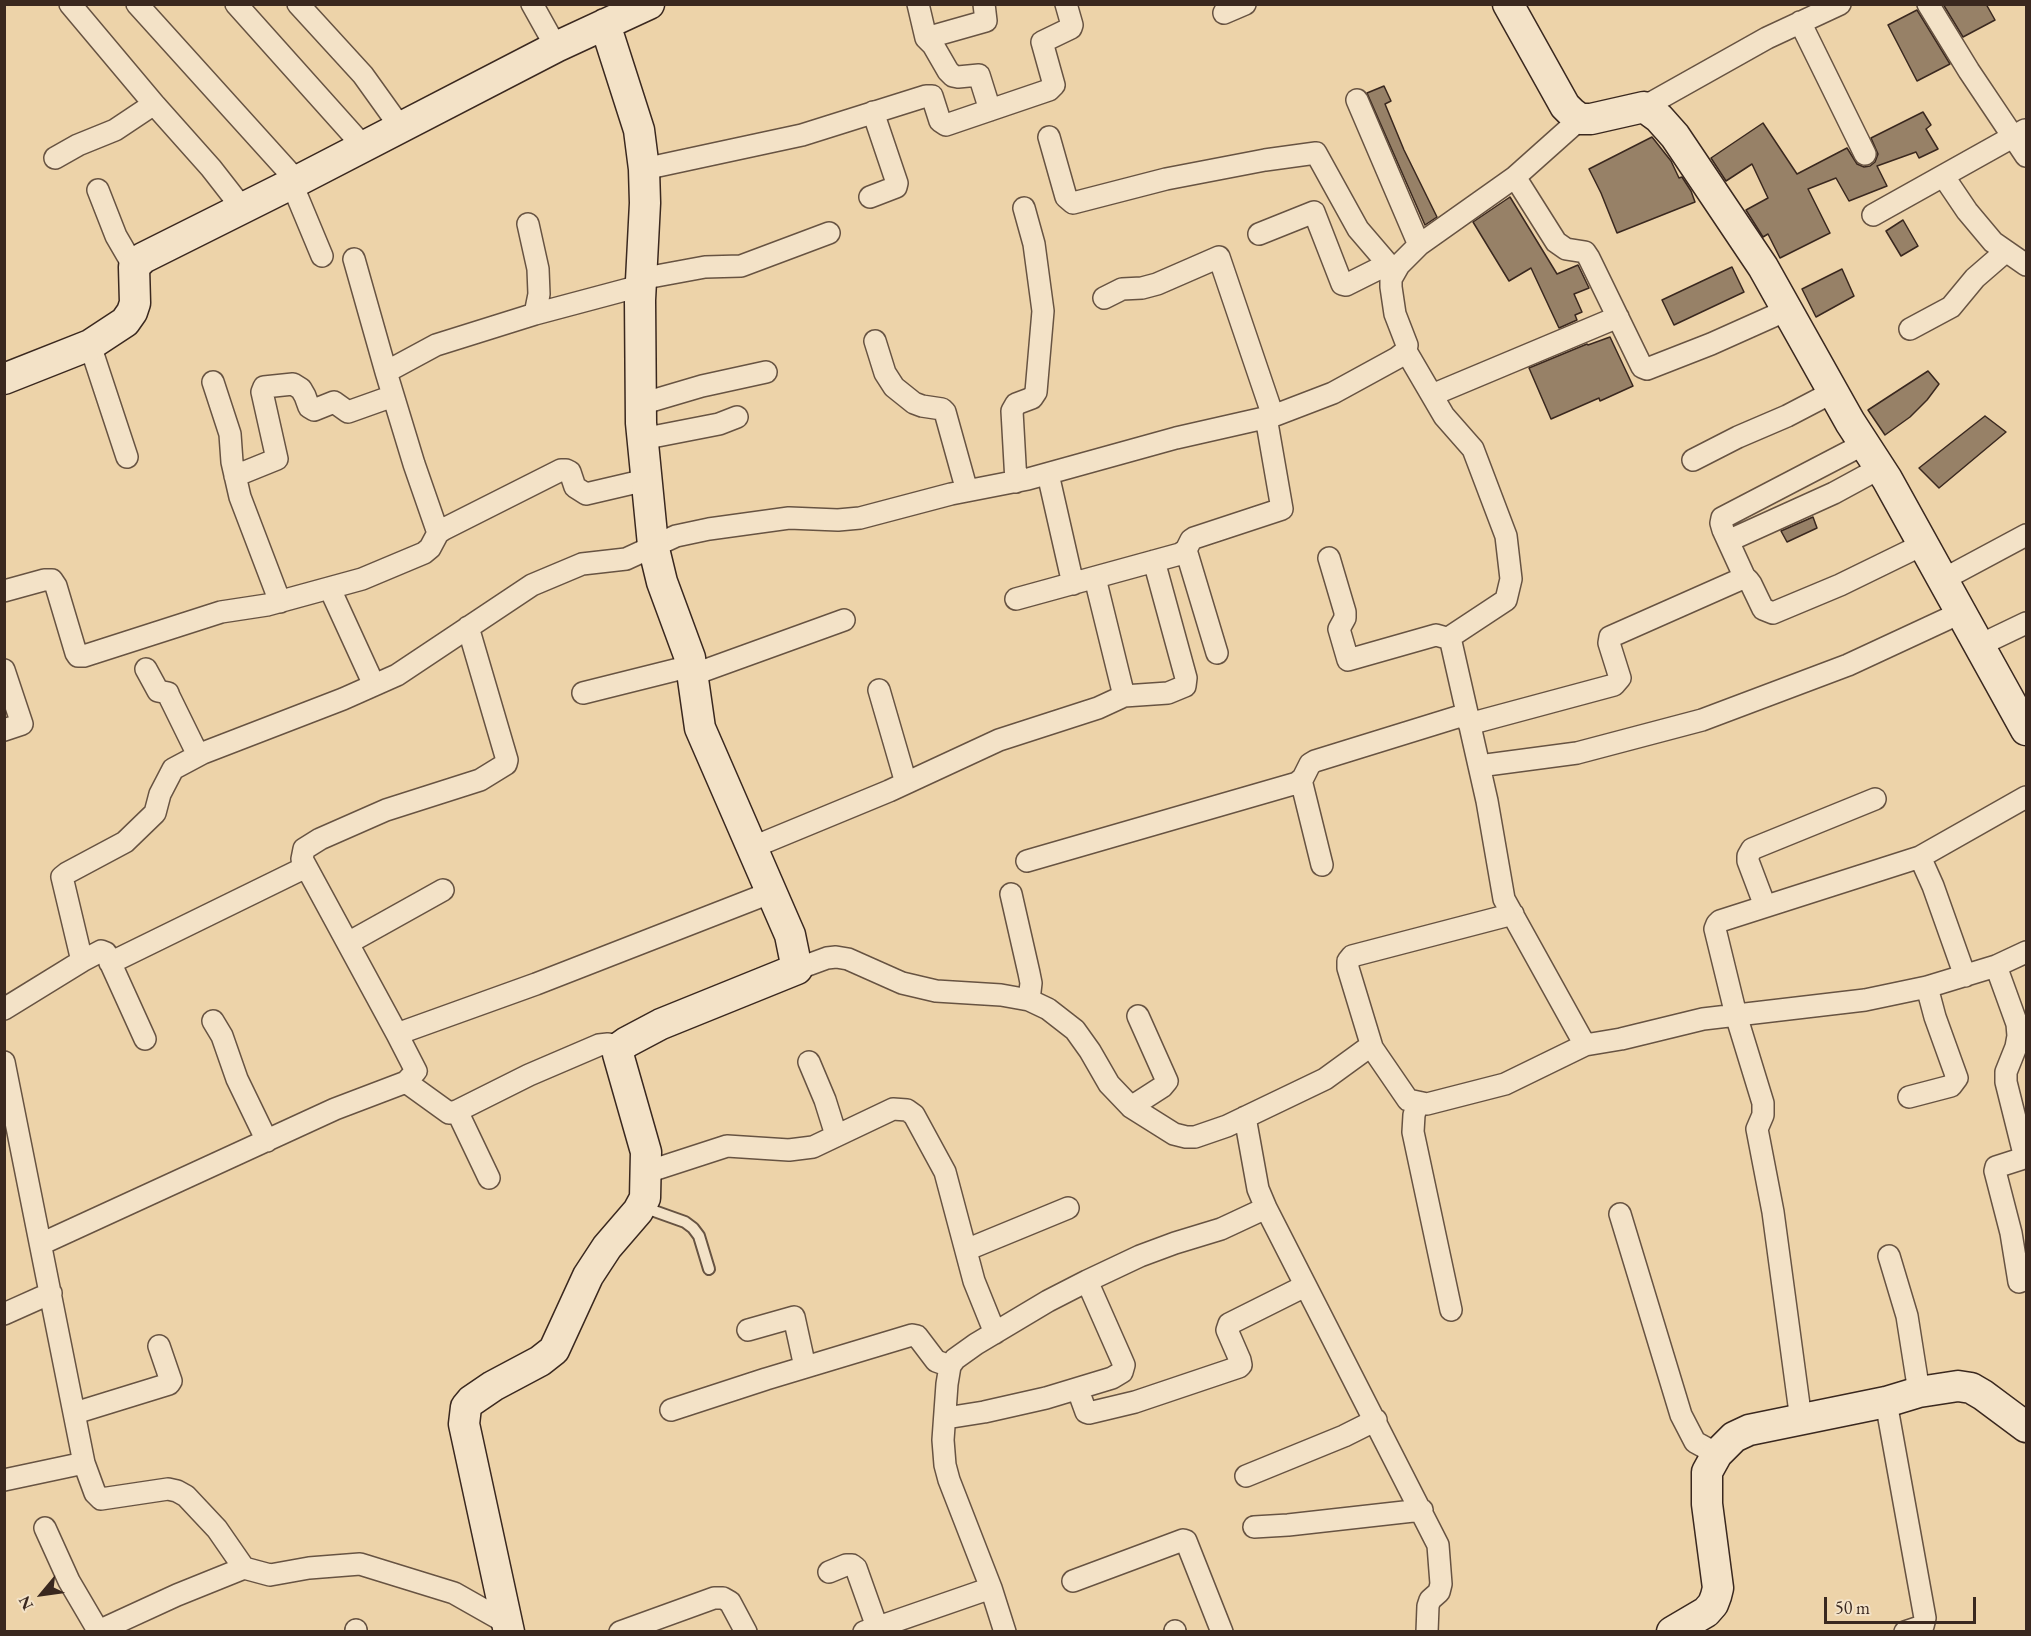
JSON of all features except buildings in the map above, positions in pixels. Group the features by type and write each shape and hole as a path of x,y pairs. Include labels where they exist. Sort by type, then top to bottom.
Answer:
{"street":[{"path":"70,4 211,168 243,209"},
{"path":"137,4 295,183 322,256"},
{"path":"236,4 363,147"},
{"path":"298,4 363,75 400,128"},
{"path":"532,4 556,47"},
{"path":"918,4 926,38 933,45 948,71 953,76 979,75 990,110"},
{"path":"926,38 986,21 984,4"},
{"path":"644,169 772,142 930,96 932,96 940,121 946,125 1052,88 1054,86 1042,42 1071,28 1066,4"},
{"path":"1224,13 1245,4"},
{"path":"1508,4 1565,106 1580,119 1591,119 1644,107 1712,68 1840,4"},
{"path":"1928,4 1969,71 2020,133 2026,156"},
{"path":"134,267 143,258 295,183 556,47 643,6"},
{"path":"1800,22 1865,154"},
{"path":"605,24 639,130 644,169 645,203 640,283 641,404 652,545 662,582 690,658 700,728 790,935 797,969"},
{"path":"1357,100 1419,245"},
{"path":"55,158 78,145 115,130 154,104"},
{"path":"1644,107 1659,118 1681,145 1763,267 1833,392 1944,579 1978,646 2024,722"},
{"path":"870,197 896,187 897,183 873,112"},
{"path":"1259,234 1314,212 1342,284 1346,285 1391,268 1419,245 1515,177 1580,119"},
{"path":"1873,214 1944,177 2020,133"},
{"path":"1049,138 1066,197 1073,203 1166,179 1265,160 1316,153 1358,229 1391,268 1392,302 1407,345 1406,351 1444,416 1473,449 1506,536 1511,579 1506,600 1450,639"},
{"path":"1515,177 1556,242 1566,249 1585,252 1589,258 1642,368 1647,369 1711,344 1787,310"},
{"path":"1944,177 1980,228 1998,247 2020,259 2026,265"},
{"path":"4,379 90,345 125,322 132,312 135,295 134,267 116,236 98,190"},
{"path":"1016,482 1012,411 1016,404 1032,398 1036,392 1042,311 1034,244 1024,208"},
{"path":"528,224 538,269 539,294 535,314"},
{"path":"386,372 436,345 640,283 705,267 741,266 829,233"},
{"path":"1910,328 1951,307 1980,272 2005,252"},
{"path":"1016,599 1180,554 1186,550 1189,542 1194,538 1282,509 1270,416 1219,257 1157,284 1142,288 1122,289 1104,298"},
{"path":"354,259 393,396 438,533"},
{"path":"1432,395 1618,317"},
{"path":"875,341 885,373 894,387 914,403 942,409 945,412 968,491"},
{"path":"90,345 127,457"},
{"path":"82,961 62,877 125,842 154,813 160,794 173,769 198,755 343,699 397,675 532,585 582,564 626,559 652,545 694,531 778,519 860,518 968,491 1016,482 1176,438 1270,416 1333,393 1406,351"},
{"path":"641,404 702,386 766,372"},
{"path":"213,382 230,434 240,497 280,602"},
{"path":"235,476 277,459 262,392 264,387 292,384 300,389 309,407 314,410 334,402 348,411 393,396"},
{"path":"1693,460 1833,392"},
{"path":"642,439 719,424 737,417"},
{"path":"1864,444 1724,517 1721,523 1728,541 1745,578 1751,584 1763,609 1773,613 1840,585 1924,544"},
{"path":"1728,541 1834,493 1880,468"},
{"path":"4,591 52,580 56,586 76,653 78,656 84,656 221,612 280,602 362,579 424,553 430,548 438,533 561,470 570,472 575,487 586,494 646,480"},
{"path":"1048,474 1073,584"},
{"path":"1944,579 2026,535"},
{"path":"1186,550 1217,653"},
{"path":"1329,558 1345,612 1345,618 1339,629 1348,660 1436,635 1450,639"},
{"path":"751,848 906,783 999,740 1098,708 1124,696 1168,693 1185,686 1186,682 1154,561"},
{"path":"1095,578 1124,696"},
{"path":"1322,864 1301,780 1310,764 1468,719 1614,685 1620,678 1609,643 1610,637 1745,578"},
{"path":"330,589 374,685"},
{"path":"1479,766 1577,753 1702,720 1848,665 1960,614"},
{"path":"583,693 692,670 844,620"},
{"path":"1978,646 2026,623"},
{"path":"41,1244 335,1109 406,1082 416,1071 302,859 304,849 320,839 386,810 480,780 507,764 468,627"},
{"path":"1450,639 1479,766 1504,899 1585,1045"},
{"path":"146,669 158,691 168,693 170,696 198,755"},
{"path":"4,670 22,724 4,730"},
{"path":"879,690 906,783"},
{"path":"1027,861 1301,780"},
{"path":"1801,1420 1773,1212 1757,1129 1763,1115 1763,1103 1736,1015 1715,930 1720,921 1920,857 2026,798"},
{"path":"1765,906 1748,861 1752,849 1875,799"},
{"path":"1920,857 1933,886 1965,976"},
{"path":"111,963 306,867"},
{"path":"348,943 443,890"},
{"path":"397,1034 536,984 772,892"},
{"path":"1011,894 1031,983 1029,1000"},
{"path":"1513,914 1352,956 1348,961 1348,968 1372,1047 1408,1100 1427,1104 1505,1084 1585,1045 1621,1039 1703,1019 1865,1000 1927,987 1996,966 2026,952"},
{"path":"4,1009 102,951 111,963 145,1039"},
{"path":"508,1627 464,1424 466,1407 493,1386 540,1361 554,1350 588,1276 645,1198 646,1152 618,1054 620,1047 627,1042 661,1024 797,969 827,958 848,959 902,983 936,991 1001,995 1029,1000 1048,1009 1075,1030 1109,1084 1131,1107 1174,1134 1186,1137 1195,1137 1227,1126 1325,1079 1372,1047"},
{"path":"1996,966 2017,1024 2018,1036 2006,1072 2006,1082 2024,1154 2021,1159 1996,1167 1995,1171 2012,1233 2019,1282"},
{"path":"1909,1097 1951,1086 1957,1078 1927,987"},
{"path":"1131,1107 1162,1087 1167,1081 1138,1016"},
{"path":"213,1021 222,1036 237,1079 267,1141"},
{"path":"406,1082 449,1113 599,1045 608,1044 620,1047"},
{"path":"4,1062 13,1158 41,1244 84,1462 95,1493 100,1499 168,1489 177,1491 186,1496 217,1529 244,1568"},
{"path":"809,1062 825,1100 836,1135"},
{"path":"1418,1102 1413,1132 1451,1310"},
{"path":"647,1172 727,1146 799,1150 813,1147 893,1109 904,1108 911,1112 945,1172 974,1281 995,1333"},
{"path":"457,1111 489,1178"},
{"path":"1245,1117 1258,1189 1266,1208 1422,1510 1440,1550 1442,1584 1428,1606 1427,1632"},
{"path":"966,1250 1068,1208"},
{"path":"1005,1632 991,1588 948,1480 944,1448 950,1366 955,1359 976,1344 1048,1301 1087,1281 1140,1256 1221,1229 1266,1208"},
{"path":"1620,1214 1681,1415 1695,1442 1717,1454"},
{"path":"1889,1256 1907,1316 1919,1392"},
{"path":"946,1418 1011,1407 1078,1390 1122,1372 1124,1368 1121,1358 1087,1281"},
{"path":"1078,1390 1088,1413 1136,1402 1239,1367 1240,1360 1227,1329 1229,1324 1305,1286"},
{"path":"4,1314 51,1293"},
{"path":"748,1330 794,1317 805,1367"},
{"path":"671,1410 914,1335 936,1361 950,1366"},
{"path":"75,1413 169,1384 171,1381 159,1346"},
{"path":"1672,1632 1706,1612 1716,1596 1718,1588 1706,1483 1707,1472 1717,1454 1740,1433 1886,1402 1919,1392 1964,1386 1983,1395 2026,1427"},
{"path":"1886,1402 1925,1618 1923,1626 1905,1632"},
{"path":"1246,1476 1335,1440 1376,1420"},
{"path":"4,1480 84,1462"},
{"path":"1254,1527 1288,1526 1422,1510"},
{"path":"45,1528 69,1581 96,1628 103,1630 177,1595 244,1568 270,1575 309,1568 360,1564 454,1593 508,1627"},
{"path":"1073,1581 1183,1540 1186,1541 1222,1632"},
{"path":"829,1572 846,1565 856,1568 885,1628 991,1588"},
{"path":"620,1632 714,1598 723,1598 730,1602 746,1632"}],"lane":[{"path":"641,1206 686,1222 693,1228 699,1236 709,1269"}]}
